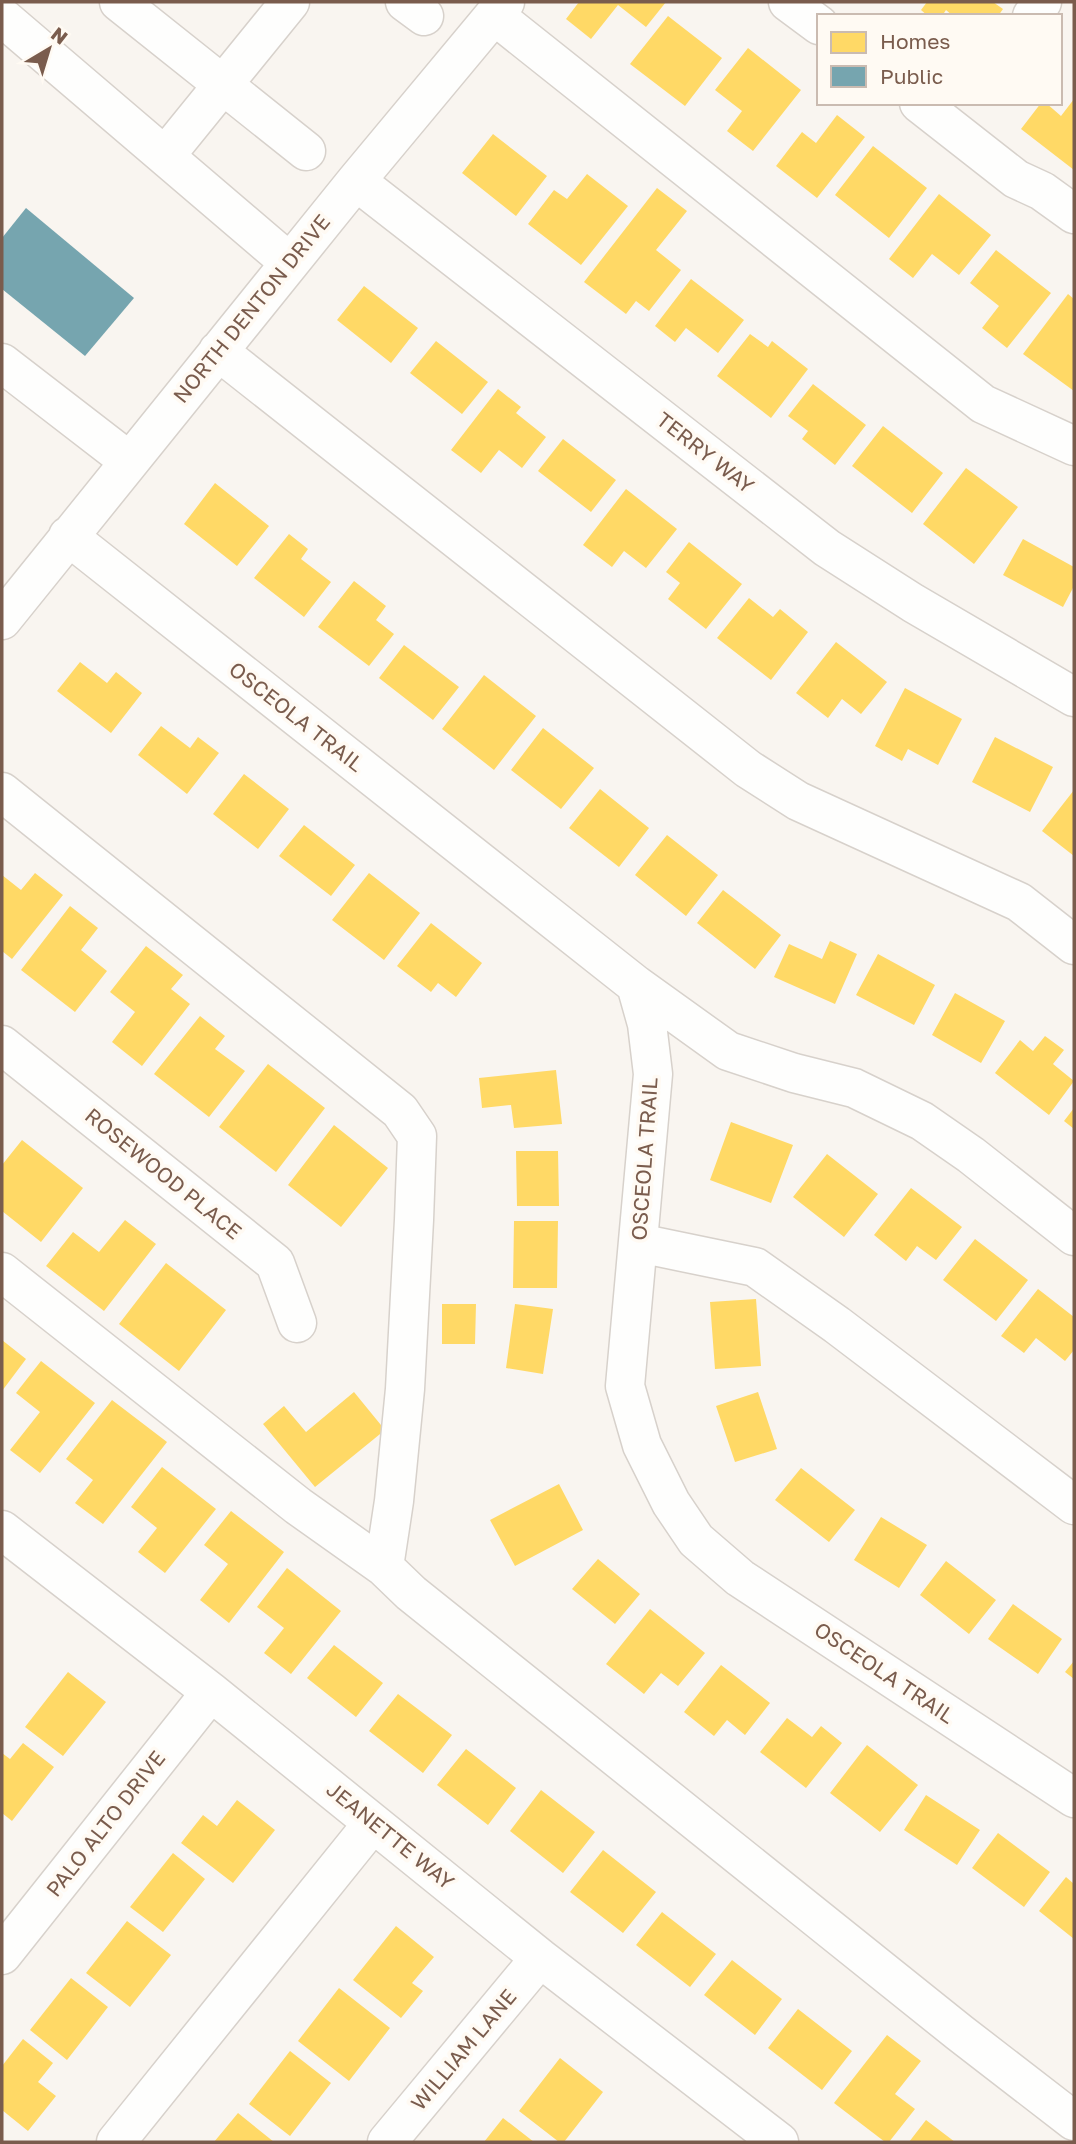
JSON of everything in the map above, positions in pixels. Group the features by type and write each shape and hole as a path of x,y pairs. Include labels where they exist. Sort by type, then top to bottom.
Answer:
{"street":[{"path":"119,2 306,150"},
{"path":"165,156 290,2"},
{"path":"500,8 983,404 1074,446"},
{"name":"NORTH DENTON DRIVE","path":"2,620 356,181 500,8"},
{"path":"2,17 290,263"},
{"path":"944,111 1016,179 1042,191 1074,214"},
{"name":"TERRY WAY","path":"356,181 827,548 913,603 1074,697"},
{"path":"218,351 748,769 798,801 1019,902 1074,945"},
{"path":"2,362 129,461"},
{"name":"OSCEOLA TRAIL","path":"68,536 636,985 647,1024 653,1074 625,1386 642,1446 671,1503 696,1540 740,1578 1074,1798"},
{"path":"2,792 400,1111 417,1136 405,1389 394,1501 384,1567"},
{"path":"636,985 729,1051 794,1073 854,1088 922,1121 971,1155 1074,1236"},
{"name":"ROSEWOOD PLACE","path":"2,1045 275,1263 297,1323"},
{"path":"639,1243 755,1267 837,1325 1074,1505"},
{"path":"2,1272 298,1506 384,1567 422,1602 960,2033 1074,2121"},
{"name":"JEANETTE WAY","path":"6,1540 211,1692 540,1958 779,2142"},
{"name":"PALO ALTO DRIVE","path":"2,1955 211,1692"},
{"path":"116,2142 373,1823"},
{"name":"WILLIAM LANE","path":"387,2142 540,1958"}],"building: Homes":[{"path":"579,2 666,2 646,27 618,5 591,39 566,19"},
{"path":"927,2 993,2 1003,9 999,14 951,14 946,10 943,14 926,14 921,10"},
{"path":"668,16 722,58 685,106 630,64"},
{"path":"748,48 801,90 753,151 727,131 742,111 715,90"},
{"path":"1074,99 1074,170 1021,129 1039,105 1048,105 1061,116"},
{"path":"837,115 865,137 817,198 776,166 802,132 816,143"},
{"path":"493,134 547,176 516,216 462,173"},
{"path":"873,146 927,188 889,238 835,195"},
{"path":"587,174 628,206 581,265 528,224 554,190 567,199"},
{"path":"657,188 687,211 656,250 681,270 649,311 636,301 626,314 584,282"},
{"path":"939,194 991,235 959,275 932,254 913,278 889,259"},
{"path":"996,250 1051,293 1007,348 982,328 999,306 970,283"},
{"path":"691,279 744,320 718,353 686,328 675,342 655,326"},
{"path":"364,286 418,328 391,363 337,320"},
{"path":"1068,294 1074,299 1074,391 1023,354"},
{"path":"750,334 768,347 772,341 808,369 771,418 717,376"},
{"path":"436,341 488,382 462,414 410,373"},
{"path":"813,384 866,425 835,465 802,439 808,431 788,416"},
{"path":"498,389 521,407 516,413 546,437 522,468 499,450 481,473 451,450"},
{"path":"883,426 943,473 912,513 852,466"},
{"path":"563,439 616,480 591,512 538,471"},
{"path":"966,468 1018,507 974,564 923,524"},
{"path":"215,483 269,526 237,566 184,524"},
{"path":"626,489 677,529 646,568 624,551 612,567 583,545"},
{"path":"289,534 308,549 301,559 331,582 304,617 254,578"},
{"path":"1023,539 1074,567 1074,586 1063,607 1003,575"},
{"path":"689,542 742,584 706,629 668,599 680,583 666,572"},
{"path":"354,581 386,606 376,620 394,634 369,666 318,627"},
{"path":"749,598 773,617 780,609 808,632 771,680 717,638"},
{"path":"836,642 887,682 861,714 842,699 828,718 796,693"},
{"path":"404,645 459,687 433,720 379,678"},
{"path":"80,662 107,683 116,672 142,693 111,733 57,691"},
{"path":"484,675 536,716 494,770 442,729"},
{"path":"905,688 962,719 938,765 908,749 902,761 875,746"},
{"path":"161,726 190,748 198,737 219,753 187,794 138,755"},
{"path":"543,728 594,768 561,809 511,770"},
{"path":"995,737 1053,767 1030,812 972,782"},
{"path":"244,774 289,809 258,849 213,814"},
{"path":"600,789 649,828 619,867 569,828"},
{"path":"1074,790 1074,856 1042,831"},
{"path":"304,825 355,865 331,896 279,856"},
{"path":"667,835 718,875 686,916 635,875"},
{"path":"35,873 63,895 12,959 2,951 2,875 21,890"},
{"path":"369,873 420,913 384,960 332,920"},
{"path":"723,890 781,935 755,969 697,923"},
{"path":"70,906 98,928 81,950 107,971 75,1012 21,970"},
{"path":"431,923 482,963 456,997 438,983 431,992 397,966"},
{"path":"830,941 857,954 835,1004 774,977 789,944 822,959"},
{"path":"146,946 183,975 171,989 190,1004 142,1066 112,1042 135,1012 110,992"},
{"path":"878,954 935,985 914,1025 856,995"},
{"path":"955,993 1005,1021 981,1063 932,1035"},
{"path":"200,1016 225,1036 215,1049 245,1071 209,1117 154,1074"},
{"path":"1045,1036 1064,1050 1053,1064 1074,1081 1049,1115 995,1073 1020,1040 1033,1051"},
{"path":"268,1064 325,1108 276,1172 219,1127"},
{"path":"556,1070 562,1124 514,1128 511,1105 482,1108 479,1078"},
{"path":"1074,1108 1074,1129 1064,1121"},
{"path":"731,1122 793,1145 771,1203 710,1180"},
{"path":"334,1125 388,1168 341,1227 288,1185"},
{"path":"22,1140 83,1188 41,1242 2,1211 2,1165"},
{"path":"516,1151 558,1151 559,1206 517,1206"},
{"path":"827,1154 878,1194 844,1237 793,1197"},
{"path":"911,1188 962,1227 936,1260 917,1246 906,1261 874,1235"},
{"path":"125,1220 156,1244 104,1311 46,1266 73,1232 99,1252"},
{"path":"514,1221 558,1221 557,1288 513,1288"},
{"path":"975,1239 1028,1280 996,1321 943,1280"},
{"path":"166,1263 226,1310 179,1371 119,1324"},
{"path":"1038,1289 1074,1317 1074,1350 1065,1361 1036,1338 1024,1353 1001,1336"},
{"path":"756,1299 761,1366 715,1369 710,1302"},
{"path":"442,1304 476,1304 475,1344 442,1344"},
{"path":"515,1304 553,1309 543,1374 506,1368"},
{"path":"2,1340 26,1359 2,1391"},
{"path":"41,1361 95,1403 40,1473 10,1450 40,1412 16,1393"},
{"path":"354,1392 385,1430 315,1487 263,1424 284,1406 306,1432"},
{"path":"758,1392 777,1449 735,1462 716,1406"},
{"path":"112,1400 167,1442 103,1524 75,1503 93,1480 66,1459"},
{"path":"162,1467 216,1509 165,1573 138,1552 157,1528 131,1507"},
{"path":"801,1468 855,1510 829,1542 775,1500"},
{"path":"559,1484 583,1530 515,1566 490,1520"},
{"path":"231,1511 284,1552 229,1623 200,1600 228,1564 204,1545"},
{"path":"881,1517 927,1545 899,1588 854,1560"},
{"path":"598,1559 640,1594 615,1624 572,1589"},
{"path":"946,1561 996,1600 969,1634 920,1595"},
{"path":"287,1568 341,1611 291,1674 264,1653 284,1628 257,1607"},
{"path":"1013,1604 1062,1639 1038,1674 988,1639"},
{"path":"650,1609 705,1653 678,1686 661,1673 644,1694 606,1664"},
{"path":"334,1645 383,1683 356,1717 307,1678"},
{"path":"1074,1661 1074,1679 1065,1672"},
{"path":"721,1665 770,1703 745,1735 727,1720 714,1736 684,1712"},
{"path":"68,1672 106,1702 63,1756 25,1727"},
{"path":"398,1694 452,1735 423,1773 369,1731"},
{"path":"787,1718 812,1737 821,1726 842,1743 806,1788 760,1752"},
{"path":"23,1743 54,1767 12,1821 2,1813 2,1753 10,1759"},
{"path":"867,1745 918,1785 880,1832 830,1793"},
{"path":"466,1749 516,1788 488,1825 437,1785"},
{"path":"541,1790 595,1832 563,1873 510,1831"},
{"path":"926,1795 980,1830 957,1865 904,1830"},
{"path":"237,1800 275,1830 233,1883 181,1843 203,1815 217,1826"},
{"path":"998,1833 1050,1872 1024,1907 972,1868"},
{"path":"603,1850 656,1892 623,1933 570,1892"},
{"path":"173,1853 205,1879 163,1932 130,1907"},
{"path":"1066,1877 1074,1884 1074,1939 1039,1911"},
{"path":"662,1912 716,1954 690,1987 636,1945"},
{"path":"127,1921 171,1955 130,2007 86,1973"},
{"path":"396,1926 434,1957 412,1983 423,1991 401,2018 353,1980"},
{"path":"732,1960 782,1999 755,2035 704,1995"},
{"path":"71,1978 108,2007 67,2060 30,2030"},
{"path":"339,1988 390,2028 349,2081 298,2041"},
{"path":"798,2009 852,2051 822,2090 768,2048"},
{"path":"887,2035 921,2061 895,2094 915,2109 889,2142 885,2142 834,2103"},
{"path":"23,2039 53,2063 38,2082 56,2096 28,2131 2,2110 2,2066"},
{"path":"290,2051 331,2083 290,2136 249,2104"},
{"path":"560,2058 603,2092 564,2142 559,2142 519,2111"},
{"path":"238,2113 274,2142 214,2142"},
{"path":"503,2118 534,2142 484,2142"},
{"path":"926,2120 955,2142 909,2142"}],"building: Public":[{"path":"26,208 134,298 85,356 2,289 2,238"}]}
